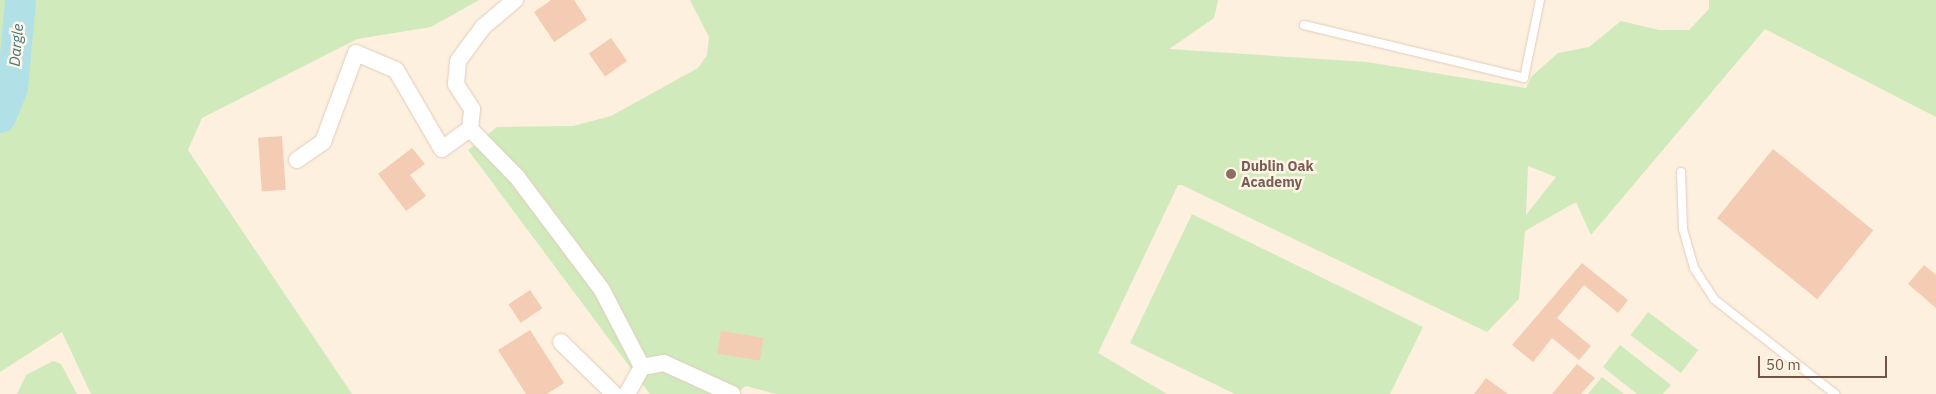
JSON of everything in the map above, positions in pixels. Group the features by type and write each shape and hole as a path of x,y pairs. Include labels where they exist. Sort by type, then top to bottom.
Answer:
{"street":[{"path":"470,130 472,109 456,84 458,61 483,28 514,0"},
{"path":"297,160 323,142 356,53 396,70 442,149 470,130"},
{"path":"470,130 517,177 602,290 642,366"},
{"path":"561,342 614,394"},
{"path":"642,366 664,363 732,394"},
{"path":"626,394 642,366"}],"lane":[{"path":"1304,25 1524,78 1540,0"},
{"path":"1682,172 1683,229 1694,268 1714,299 1836,394"}],"green space":[{"path":"0,0 479,0 431,27 357,39 202,118 188,150 352,394 91,394 62,332 0,372"},
{"name":"Dublin Oak Academy","path":"690,0 1218,0 1214,18 1169,49 1367,62 1526,88 1532,76 1558,53 1589,47 1621,21 1659,30 1689,30 1709,9 1709,0 1936,0 1936,117 1765,29 1591,235 1576,202 1525,231 1519,299 1487,332 1182,185 1178,185 1098,353 1167,394 776,394 746,386 735,394 650,394 468,150 497,127 573,126 611,116 698,68 707,55 709,37","holes":["1528,166 1556,177 1526,215"]},
{"path":"1192,214 1423,327 1390,394 1235,394 1130,343"},
{"path":"1648,312 1698,350 1681,373 1631,335"},
{"path":"1620,345 1671,385 1663,394 1637,394 1603,367"},
{"path":"53,361 61,364 77,394 17,394 26,375"},
{"path":"1602,377 1624,394 1588,394"}],"building":[{"path":"551,0 574,0 587,20 554,42 534,12"},
{"path":"611,38 627,61 605,76 589,53"},
{"path":"282,136 286,190 262,192 258,138"},
{"path":"412,148 425,164 410,175 426,196 406,211 378,174"},
{"path":"1773,149 1873,230 1817,299 1717,218"},
{"path":"1582,263 1628,300 1618,313 1584,285 1557,318 1591,346 1579,360 1552,338 1533,362 1512,345"},
{"path":"1924,265 1936,275 1936,308 1908,284"},
{"path":"530,290 542,308 521,323 508,305"},
{"path":"530,330 564,383 547,394 526,394 498,350"},
{"path":"721,331 763,338 760,360 717,354"},
{"path":"1577,364 1595,378 1581,394 1552,394"},
{"path":"1486,378 1508,394 1474,394"}],"waterway":[{"name":"Dargle","path":"0,117 12,87 20,0"}],"place":[{"name":"Dublin Oak Academy","path":"1231,174"}]}
